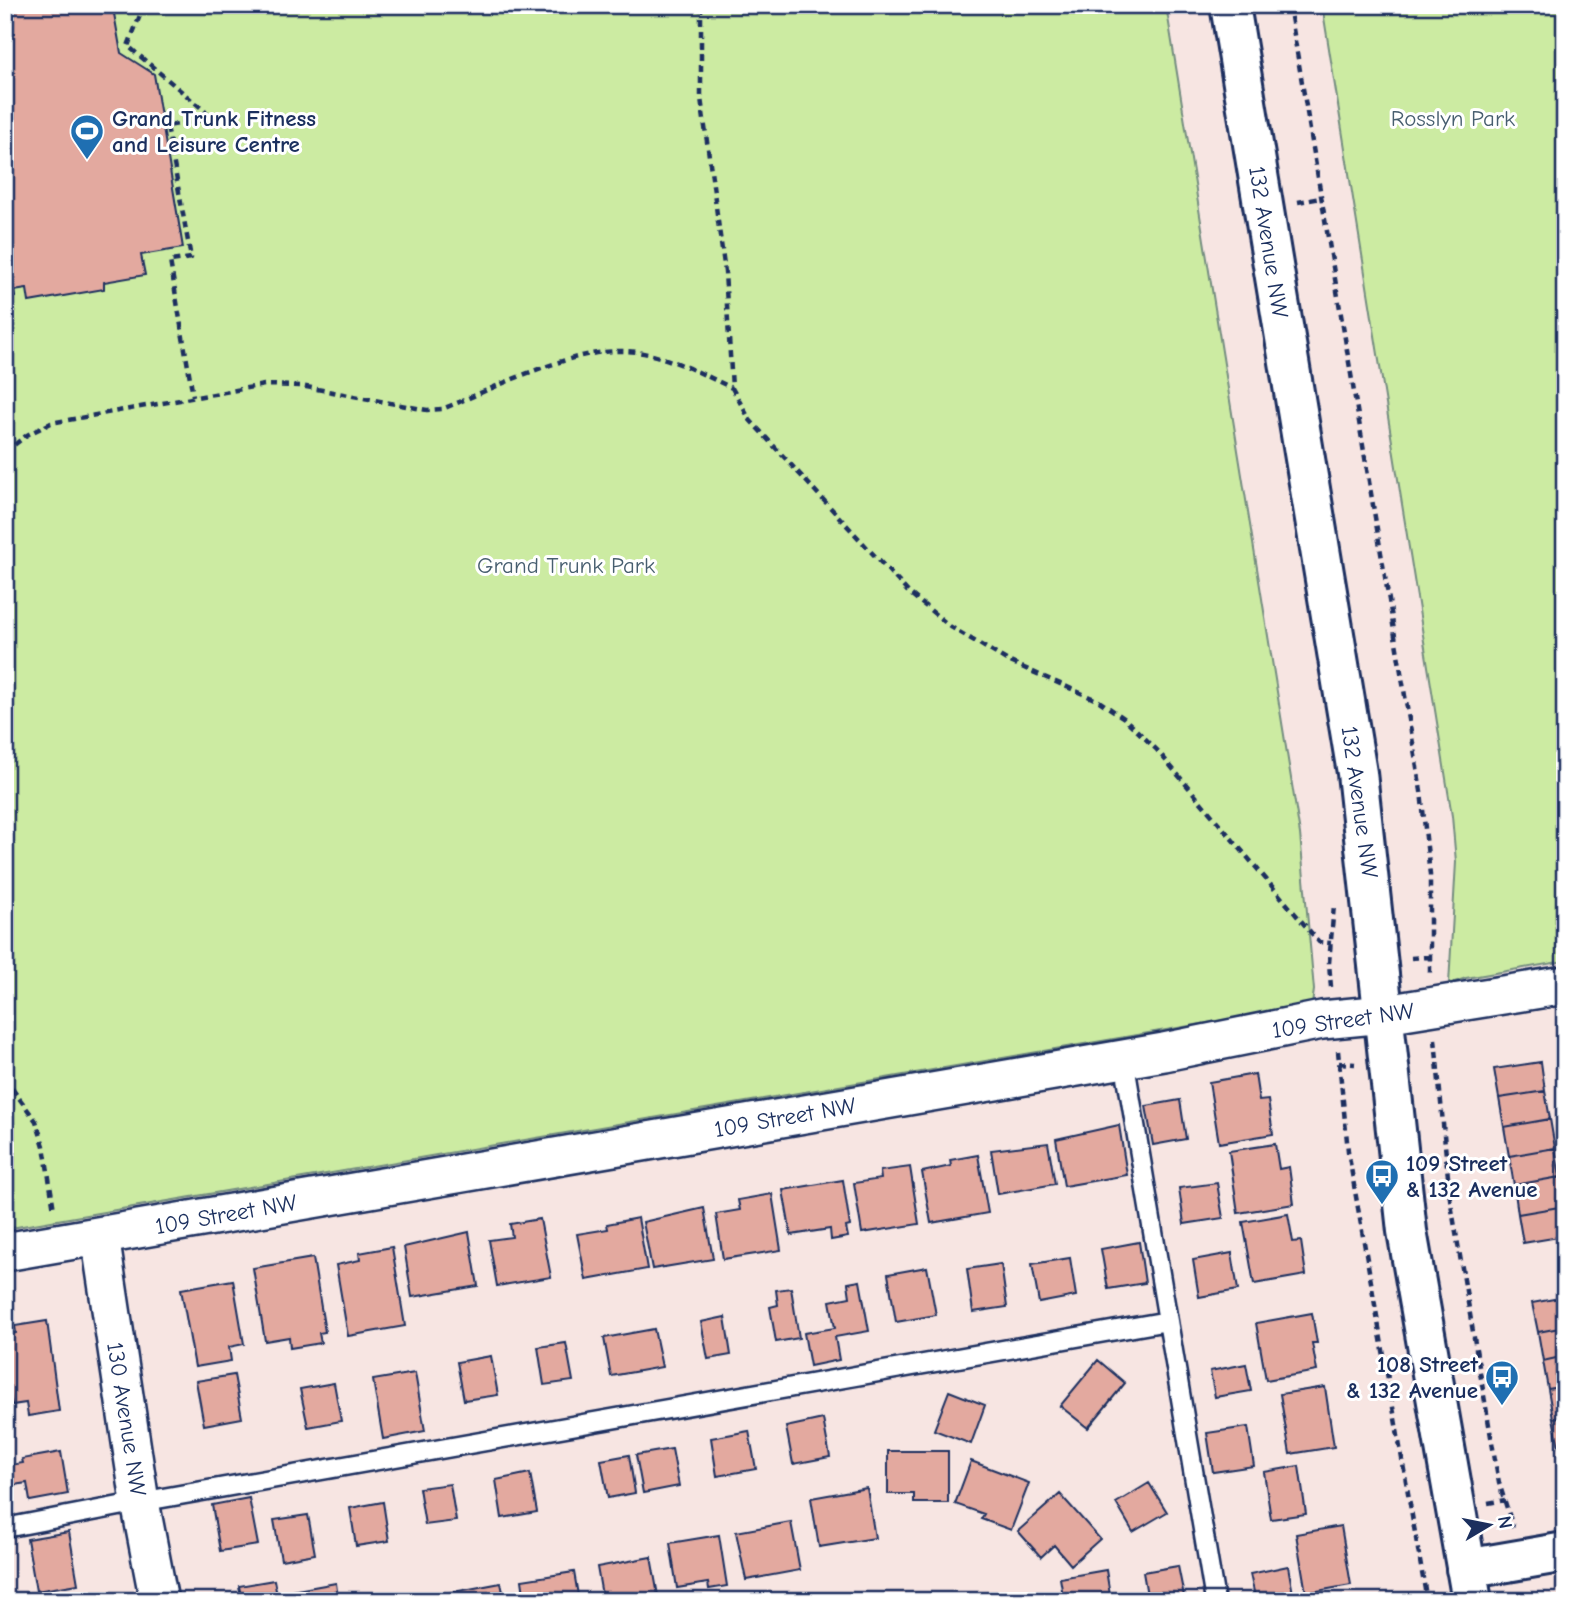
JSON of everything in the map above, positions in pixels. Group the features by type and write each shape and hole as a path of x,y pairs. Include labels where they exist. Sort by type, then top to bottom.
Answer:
{"street":[{"name":"132 Avenue NW","path":"1230,5 1357,773 1407,1231 1469,1585"},
{"name":"109 Street NW","path":"5,1252 1124,1059 1334,1019 1433,1007 1565,985"},
{"name":"130 Avenue NW","path":"100,1236 140,1502 159,1601"},
{"path":"1469,1585 1519,1559 1565,1552"}],"lane":[{"path":"1124,1059 1215,1601"},
{"path":"5,1528 1168,1321"}],"path":[{"path":"144,5 128,46 213,118 167,126 191,258 170,261 193,396"},
{"path":"701,5 701,98 725,272 732,388 750,420 908,592 951,627 1008,661 1099,701 1124,718 1157,750 1318,942 1331,943"},
{"path":"1289,5 1427,836 1433,1007 1450,1198 1499,1483 1512,1518 1519,1559"},
{"path":"1294,202 1321,198"},
{"path":"5,452 27,435 51,423 264,385 301,386 427,410 442,408 533,372 601,351 637,352 678,362 732,388"},
{"path":"1329,962 1348,1151 1427,1601"},
{"path":"5,1080 36,1121 44,1146 56,1220"}],"green space":[{"name":"Grand Trunk Park","path":"5,5 1166,5 1300,834 1314,990 1312,1005 5,1229"},
{"name":"Rosslyn Park","path":"1322,5 1565,5 1565,961 1466,978 1449,984 1456,862 1452,816"}],"building":[{"name":"Grand Trunk Fitness and Leisure Centre","path":"5,5 84,5 86,12 113,8 121,53 154,74 183,248 141,255 145,275 104,282 104,289 29,302 27,289 14,291 15,297 5,299"},
{"path":"1541,1062 1545,1091 1499,1098 1494,1069"},
{"path":"1255,1074 1259,1101 1268,1100 1273,1134 1219,1143 1209,1082"},
{"path":"1545,1091 1550,1119 1504,1127 1499,1098"},
{"path":"1180,1100 1186,1139 1153,1145 1146,1106"},
{"path":"1550,1119 1555,1148 1509,1156 1504,1127"},
{"path":"1119,1125 1127,1175 1064,1186 1056,1139"},
{"path":"1048,1143 1055,1184 998,1194 991,1150"},
{"path":"1275,1144 1279,1169 1289,1167 1294,1204 1238,1213 1229,1151"},
{"path":"1555,1148 1560,1177 1514,1185 1509,1156"},
{"path":"978,1155 988,1213 931,1223 922,1172 951,1166 950,1160"},
{"path":"910,1167 919,1224 862,1233 854,1183 881,1179 880,1171"},
{"path":"1560,1177 1565,1206 1518,1214 1514,1185"},
{"path":"843,1180 850,1226 846,1227 848,1237 831,1240 830,1229 791,1235 783,1190"},
{"path":"1217,1183 1223,1218 1184,1224 1179,1188"},
{"path":"772,1194 781,1250 723,1259 716,1214 740,1210 738,1200"},
{"path":"1565,1206 1565,1236 1523,1243 1518,1214"},
{"path":"704,1208 713,1259 652,1269 643,1222"},
{"path":"1288,1214 1293,1242 1301,1241 1306,1275 1254,1284 1243,1222"},
{"path":"638,1218 647,1269 586,1280 577,1234 608,1229 607,1224"},
{"path":"540,1219 551,1277 497,1286 489,1240 512,1237 510,1224"},
{"path":"469,1232 478,1286 412,1297 404,1247"},
{"path":"1139,1242 1145,1283 1108,1289 1101,1249"},
{"path":"392,1247 405,1326 348,1336 336,1265 360,1260 359,1253"},
{"path":"1232,1253 1238,1290 1199,1297 1193,1260"},
{"path":"313,1258 325,1332 319,1333 321,1343 290,1348 289,1337 265,1341 253,1268"},
{"path":"1070,1258 1076,1296 1039,1303 1032,1264"},
{"path":"1001,1264 1007,1307 973,1312 967,1269"},
{"path":"927,1267 936,1315 896,1322 888,1274"},
{"path":"233,1280 244,1344 229,1347 231,1361 195,1367 181,1289"},
{"path":"860,1281 869,1331 835,1337 839,1360 810,1366 804,1333 835,1328 830,1301 850,1297 848,1283"},
{"path":"791,1288 799,1338 776,1342 770,1307 778,1305 776,1290"},
{"path":"1565,1297 1565,1327 1538,1332 1532,1303"},
{"path":"1312,1313 1317,1343 1312,1343 1317,1371 1266,1380 1256,1323"},
{"path":"725,1317 731,1355 708,1359 701,1322"},
{"path":"47,1321 59,1411 28,1416 26,1403 12,1405 5,1367 5,1335 16,1333 15,1326"},
{"path":"1565,1327 1565,1356 1543,1361 1538,1332"},
{"path":"654,1329 662,1367 611,1376 604,1338"},
{"path":"566,1343 573,1381 544,1385 538,1347"},
{"path":"491,1356 498,1395 464,1400 457,1362"},
{"path":"1565,1356 1565,1386 1548,1389 1543,1361"},
{"path":"1098,1360 1125,1383 1088,1428 1060,1406"},
{"path":"1246,1364 1251,1391 1215,1397 1210,1371"},
{"path":"415,1373 425,1431 383,1439 373,1380"},
{"path":"234,1375 242,1418 204,1425 196,1381"},
{"path":"334,1383 341,1421 308,1427 300,1389"},
{"path":"1565,1386 1565,1416 1553,1418 1548,1389"},
{"path":"1325,1387 1334,1447 1290,1454 1280,1394"},
{"path":"949,1391 985,1405 971,1444 934,1430"},
{"path":"1565,1416 1565,1446 1559,1447 1553,1418"},
{"path":"823,1419 830,1457 793,1464 786,1427"},
{"path":"1248,1427 1254,1466 1213,1472 1207,1433"},
{"path":"749,1431 756,1469 717,1476 711,1438"},
{"path":"672,1449 679,1486 643,1493 636,1455"},
{"path":"888,1451 948,1451 948,1503 914,1503 914,1494 888,1494"},
{"path":"61,1452 68,1494 30,1501 27,1483 14,1485 10,1465 23,1463 22,1459"},
{"path":"629,1455 635,1493 608,1498 601,1460"},
{"path":"971,1461 1029,1483 1011,1530 981,1519 984,1514 955,1504"},
{"path":"1299,1466 1306,1514 1271,1519 1264,1472"},
{"path":"530,1473 537,1512 502,1518 496,1480"},
{"path":"1149,1483 1167,1512 1133,1532 1116,1503"},
{"path":"450,1484 456,1521 425,1525 419,1488"},
{"path":"867,1488 875,1538 819,1547 811,1498"},
{"path":"1060,1494 1100,1539 1071,1565 1054,1545 1041,1557 1018,1531"},
{"path":"249,1498 258,1545 220,1551 212,1505"},
{"path":"383,1502 389,1541 356,1546 350,1508"},
{"path":"308,1515 315,1554 281,1560 274,1520"},
{"path":"791,1522 800,1570 746,1580 736,1532"},
{"path":"1341,1526 1351,1585 1306,1593 1296,1534"},
{"path":"69,1532 78,1584 36,1591 27,1539"},
{"path":"719,1535 727,1586 709,1589 708,1583 677,1588 670,1543"},
{"path":"651,1557 659,1601 603,1601 597,1567"},
{"path":"1178,1566 1185,1601 1148,1601 1143,1572"},
{"path":"1288,1566 1294,1599 1256,1601 1250,1574"},
{"path":"1106,1570 1111,1601 1064,1601 1060,1578"},
{"path":"574,1572 579,1601 525,1601 522,1580"},
{"path":"274,1580 278,1601 242,1601 239,1586"},
{"path":"336,1583 338,1598 354,1595 355,1601 293,1601 291,1591"},
{"path":"501,1583 505,1601 450,1601 448,1593"}],"place":[{"name":"Grand Trunk Fitness and Leisure Centre","path":"87,161"},
{"name":"109 Street & 132 Avenue","path":"1382,1206"},
{"name":"108 Street & 132 Avenue","path":"1502,1407"}]}
